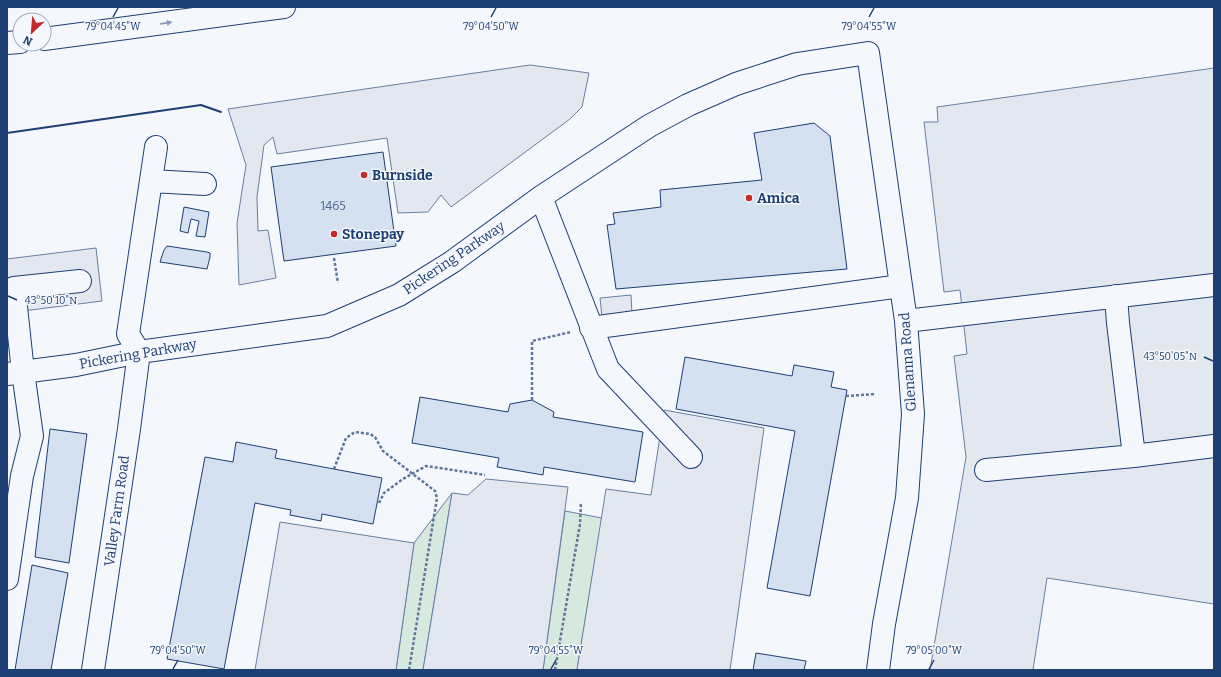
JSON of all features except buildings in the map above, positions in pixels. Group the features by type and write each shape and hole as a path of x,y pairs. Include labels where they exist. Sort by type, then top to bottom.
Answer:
{"main road":[{"path":"52,38 284,7"},
{"name":"Pickering Parkway","path":"15,373 76,366 139,352 328,326 399,295 464,254 541,198 649,126 688,105 736,84 797,64 868,53"},
{"name":"Glenanna Road","path":"868,53 906,321 913,414 907,498 884,624 878,670"},
{"path":"139,352 128,334 156,147"},
{"path":"151,181 205,184"},
{"path":"541,198 608,369 691,457"},
{"path":"7,579 15,475 32,436 15,373 14,288 80,281"},
{"path":"906,321 1214,285"},
{"path":"591,328 901,286"},
{"path":"1116,296 1134,456"},
{"name":"Valley Farm Road","path":"94,670 139,352"},
{"path":"986,470 1134,456 1214,446"}],"path":[{"path":"334,258 338,283"},
{"path":"532,400 532,341 591,328"},
{"path":"846,396 876,394"},
{"path":"334,469 346,438 355,432 370,434 376,437 383,450 434,491 437,498 409,670"},
{"path":"379,503 384,493 403,479 426,466 485,475"},
{"path":"555,670 580,524 581,502"}],"shaded area":[{"path":"530,65 589,73 582,107 570,119 451,207 441,195 428,212 398,213 387,138 277,154 273,137 264,145 257,197 258,231 268,230 276,278 239,285 237,223 246,165 228,109"},
{"path":"1214,68 1214,604 1047,578 1033,670 930,670 966,457 954,356 967,354 960,290 944,292 924,122 938,122 937,107"},
{"path":"96,248 102,301 7,313 7,259"},
{"path":"631,295 632,314 602,317 600,298"},
{"path":"664,410 764,428 730,670 577,670 606,489 651,495"},
{"path":"486,479 568,487 543,670 423,670 452,493 468,495"},
{"path":"452,493 423,670 396,670 414,543"},
{"path":"565,511 602,518 577,670 543,670"},
{"path":"280,522 414,543 396,670 255,670"}],"wall":[{"path":"7,133 201,105 221,112"}],"place":[{"name":"Burnside","path":"364,175"},
{"name":"Amica","path":"749,198"},
{"name":"Stonepay","path":"334,234"}]}
